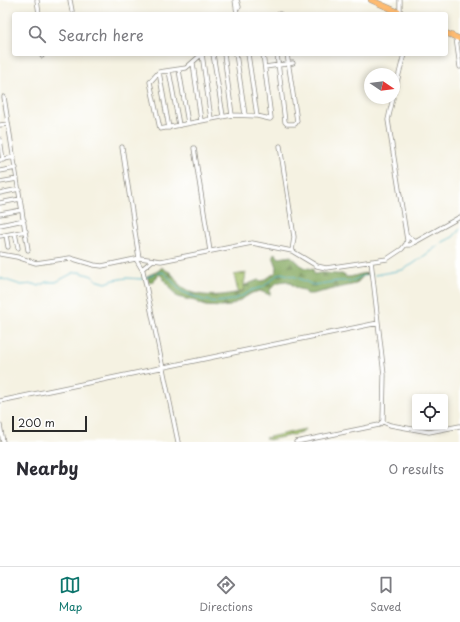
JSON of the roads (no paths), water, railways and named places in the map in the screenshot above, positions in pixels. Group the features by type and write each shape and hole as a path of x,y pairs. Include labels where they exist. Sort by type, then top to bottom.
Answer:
{"highway":[{"path":"371,0 399,12"},
{"path":"448,35 458,39"}],"street":[{"path":"37,0 39,12"},
{"path":"70,0 72,11"},
{"path":"400,0 401,12"},
{"path":"458,39 460,67"},
{"path":"200,56 186,68 159,72 150,82 159,128 168,128 232,115 257,116 270,119 271,116 263,56"},
{"path":"202,56 211,119"},
{"path":"213,56 222,116"},
{"path":"224,56 232,115"},
{"path":"236,56 245,115"},
{"path":"248,56 257,116"},
{"path":"277,56 285,122 287,124 295,124 297,122 291,63 288,56"},
{"path":"400,70 404,56"},
{"path":"193,63 201,121"},
{"path":"265,67 291,63"},
{"path":"179,70 188,124"},
{"path":"169,71 179,125"},
{"path":"159,72 168,128"},
{"path":"4,97 28,250"},
{"path":"0,254 17,257 34,263 70,258 99,266 137,258 161,261 251,243 292,251 324,268 333,268 389,258 401,250 405,245 407,236 388,120 392,104"},
{"path":"0,125 8,124"},
{"path":"0,139 2,160 14,157"},
{"path":"280,146 294,238 292,251"},
{"path":"122,147 137,258 144,274 178,442"},
{"path":"194,148 210,251"},
{"path":"0,171 16,168"},
{"path":"0,182 17,179"},
{"path":"0,193 19,188"},
{"path":"0,203 20,199"},
{"path":"0,214 22,210"},
{"path":"405,245 409,246 460,217"},
{"path":"0,225 24,220"},
{"path":"0,236 26,231"},
{"path":"15,233 18,248"},
{"path":"6,235 8,247"},
{"path":"407,236 416,242"},
{"path":"142,269 153,260"},
{"path":"370,261 384,375 383,422"},
{"path":"0,401 378,323"},
{"path":"383,422 390,425 427,432 460,426"},
{"path":"296,442 379,425 383,422"},
{"path":"0,425 3,442"}],"waterway":[{"path":"375,275 402,270 413,264 443,242 453,237 460,229"},
{"path":"0,278 21,285 34,284 39,286 46,282 56,282 73,273 79,272 92,276 96,280 106,283 126,278 142,279 160,272 165,273 183,292 203,300 217,302 232,300 252,290 263,287 281,273 296,277 313,285 339,281 352,281 362,276 372,275"}]}
